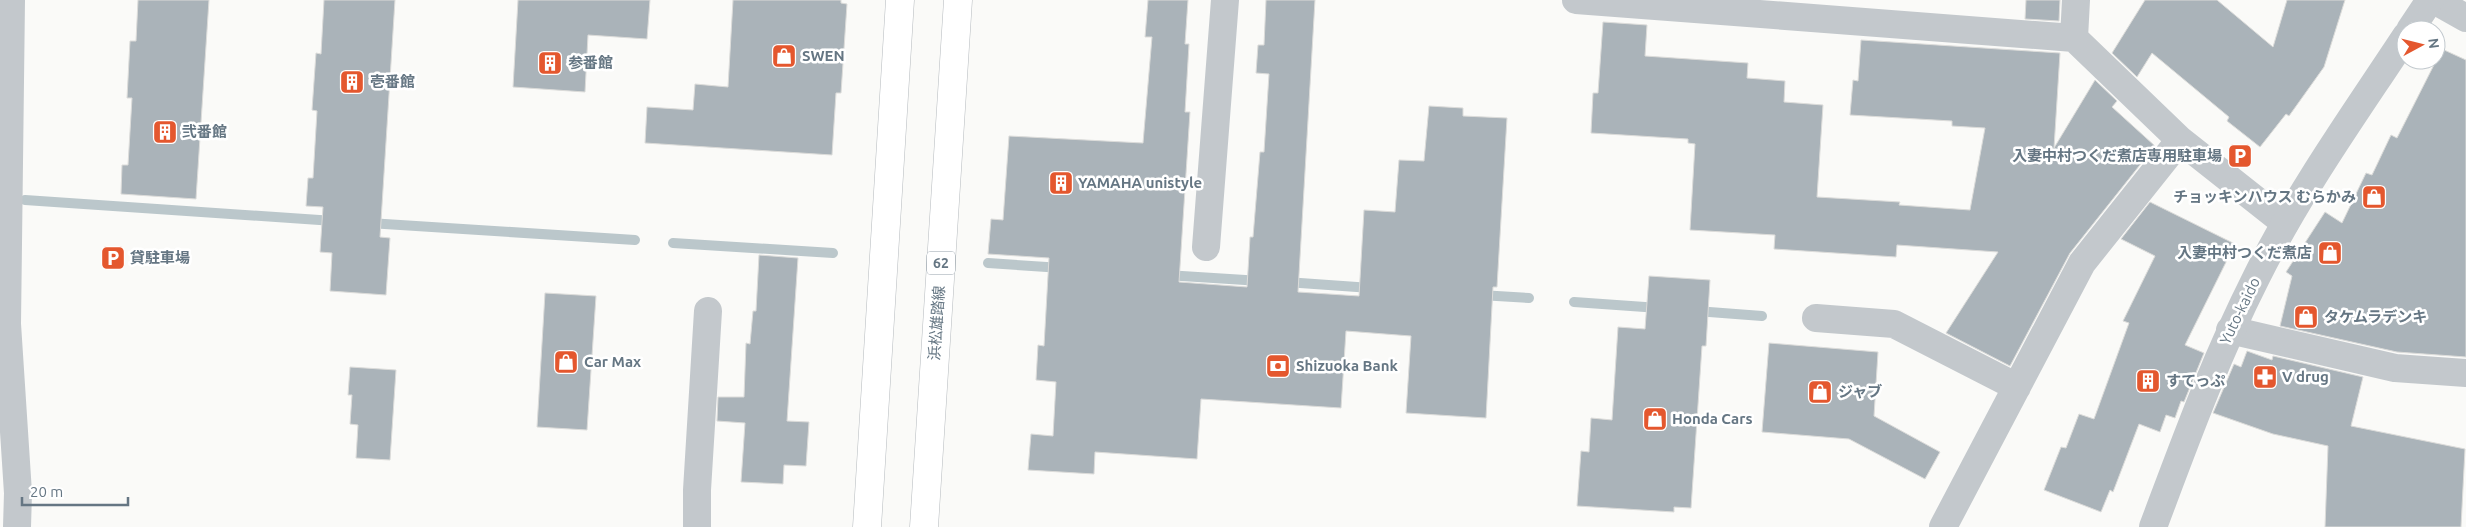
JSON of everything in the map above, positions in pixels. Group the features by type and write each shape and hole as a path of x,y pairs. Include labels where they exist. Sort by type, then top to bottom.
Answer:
{"main road":[{"path":"867,527 900,0"},
{"name":"浜松雄踏線","path":"924,527 958,0"}],"street":[{"path":"11,0 7,324 18,527"},
{"path":"1206,247 1225,0"},
{"path":"1576,0 2074,38 2180,140 2285,224"},
{"path":"2074,38 2076,0"},
{"path":"2417,20 2430,0"},
{"path":"2434,0 2466,18"},
{"name":"Yuto-kaido","path":"2153,527 2208,380 2230,330 2285,224 2396,52"},
{"path":"1943,527 2082,263 2180,140"},
{"path":"697,527 697,490 708,311"},
{"path":"1816,318 1894,324 2017,387"},
{"path":"2230,330 2394,368 2466,373"}],"building":[{"name":"弐番館","path":"138,0 209,0 196,199 121,194 122,165 128,165 132,98 127,98 130,41 136,41"},
{"name":"壱番館","path":"324,0 395,0 380,237 390,238 386,295 330,291 332,253 320,252 323,207 306,206 308,178 313,178 317,111 312,110 316,53 321,54"},
{"name":"参番館","path":"518,0 650,0 647,39 588,35 585,92 513,87"},
{"path":"733,0 841,0 841,3 847,4 841,93 836,93 832,155 645,143 647,107 693,110 695,84 728,87"},
{"path":"1148,0 1188,0 1185,44 1189,44 1185,112 1190,112 1179,282 1247,287 1250,237 1253,237 1260,152 1264,152 1269,74 1256,73 1258,45 1264,45 1266,0 1315,0 1298,292 1359,296 1364,210 1395,212 1399,160 1424,161 1429,106 1463,108 1463,116 1507,118 1497,287 1493,287 1486,418 1406,413 1411,336 1346,331 1341,408 1201,399 1197,459 1095,452 1094,474 1028,470 1031,434 1053,436 1056,382 1036,380 1038,345 1044,346 1049,258 988,254 991,219 1003,220 1009,136 1143,143 1152,37 1145,37"},
{"path":"2026,0 2060,0 2059,21 2025,19"},
{"path":"2145,0 2217,0 2273,47 2287,0 2345,0 2324,67 2289,116 2286,114 2260,147 2227,121 2229,117 2152,53 2137,77 2112,53"},
{"path":"1603,22 1647,25 1645,56 1748,63 1747,78 1785,81 1784,102 1823,105 1817,197 1900,202 1899,205 1970,210 1985,128 1952,126 1952,121 1850,115 1853,80 1858,81 1861,40 2060,53 2054,148 2095,80 2117,101 2112,107 2155,146 2070,253 2010,366 1946,333 1998,252 1897,245 1896,257 1774,249 1775,235 1690,230 1695,144 1688,143 1688,139 1591,133 1593,93 1598,93"},
{"path":"2446,51 2466,60 2466,357 2397,352 2280,326 2292,276 2286,272 2325,212 2342,223 2366,173 2372,175 2391,135 2397,138 2431,70 2446,70"},
{"path":"2150,202 2235,244 2185,345 2204,353 2184,402 2181,401 2175,418 2166,415 2160,432 2139,424 2113,492 2110,490 2101,512 2044,490 2061,447 2066,448 2079,414 2094,419 2129,323 2123,321 2155,256 2121,239"},
{"path":"759,255 798,258 787,421 809,422 806,466 784,465 783,484 741,482 745,423 717,421 718,397 744,397 746,343 750,344 753,311 756,311"},
{"name":"Honda Cars","path":"1649,276 1710,280 1706,346 1702,346 1691,508 1674,507 1674,512 1577,506 1581,451 1589,452 1591,418 1612,420 1618,327 1645,329"},
{"name":"Car Max","path":"545,293 596,296 587,430 537,427"},
{"name":"ジャブ","path":"1769,343 1878,352 1874,416 1940,452 1925,479 1849,439 1762,432"},
{"path":"2247,351 2272,360 2273,356 2363,377 2351,426 2465,449 2461,527 2325,527 2328,446 2273,434 2213,413 2234,364 2241,367"},
{"path":"350,367 396,370 390,460 356,458 358,425 350,424 352,395 348,395"}],"waterway":[{"path":"25,200 334,221"},
{"path":"369,223 635,240"},
{"path":"673,243 833,253"},
{"path":"988,263 1062,268"},
{"path":"1166,275 1261,281"},
{"path":"1286,282 1371,288"},
{"path":"1480,295 1529,298"},
{"path":"1574,302 1659,308"},
{"path":"1696,311 1762,316"}],"place":[{"name":"SWEN","path":"784,56"},
{"name":"参番館","path":"550,63"},
{"name":"壱番館","path":"352,82"},
{"name":"弐番館","path":"165,132"},
{"name":"入妻中村つくだ煮店専用駐車場","path":"2240,156"},
{"name":"YAMAHA unistyle","path":"1061,183"},
{"name":"チョッキンハウス むらかみ","path":"2374,197"},
{"name":"入妻中村つくだ煮店","path":"2330,253"},
{"name":"貸駐車場","path":"113,258"},
{"name":"タケムラデンキ","path":"2306,317"},
{"name":"Car Max","path":"566,362"},
{"name":"Shizuoka Bank","path":"1278,366"},
{"name":"V drug","path":"2265,377"},
{"name":"すてっぷ","path":"2148,381"},
{"name":"ジャブ","path":"1820,392"},
{"name":"Honda Cars","path":"1655,419"}]}
